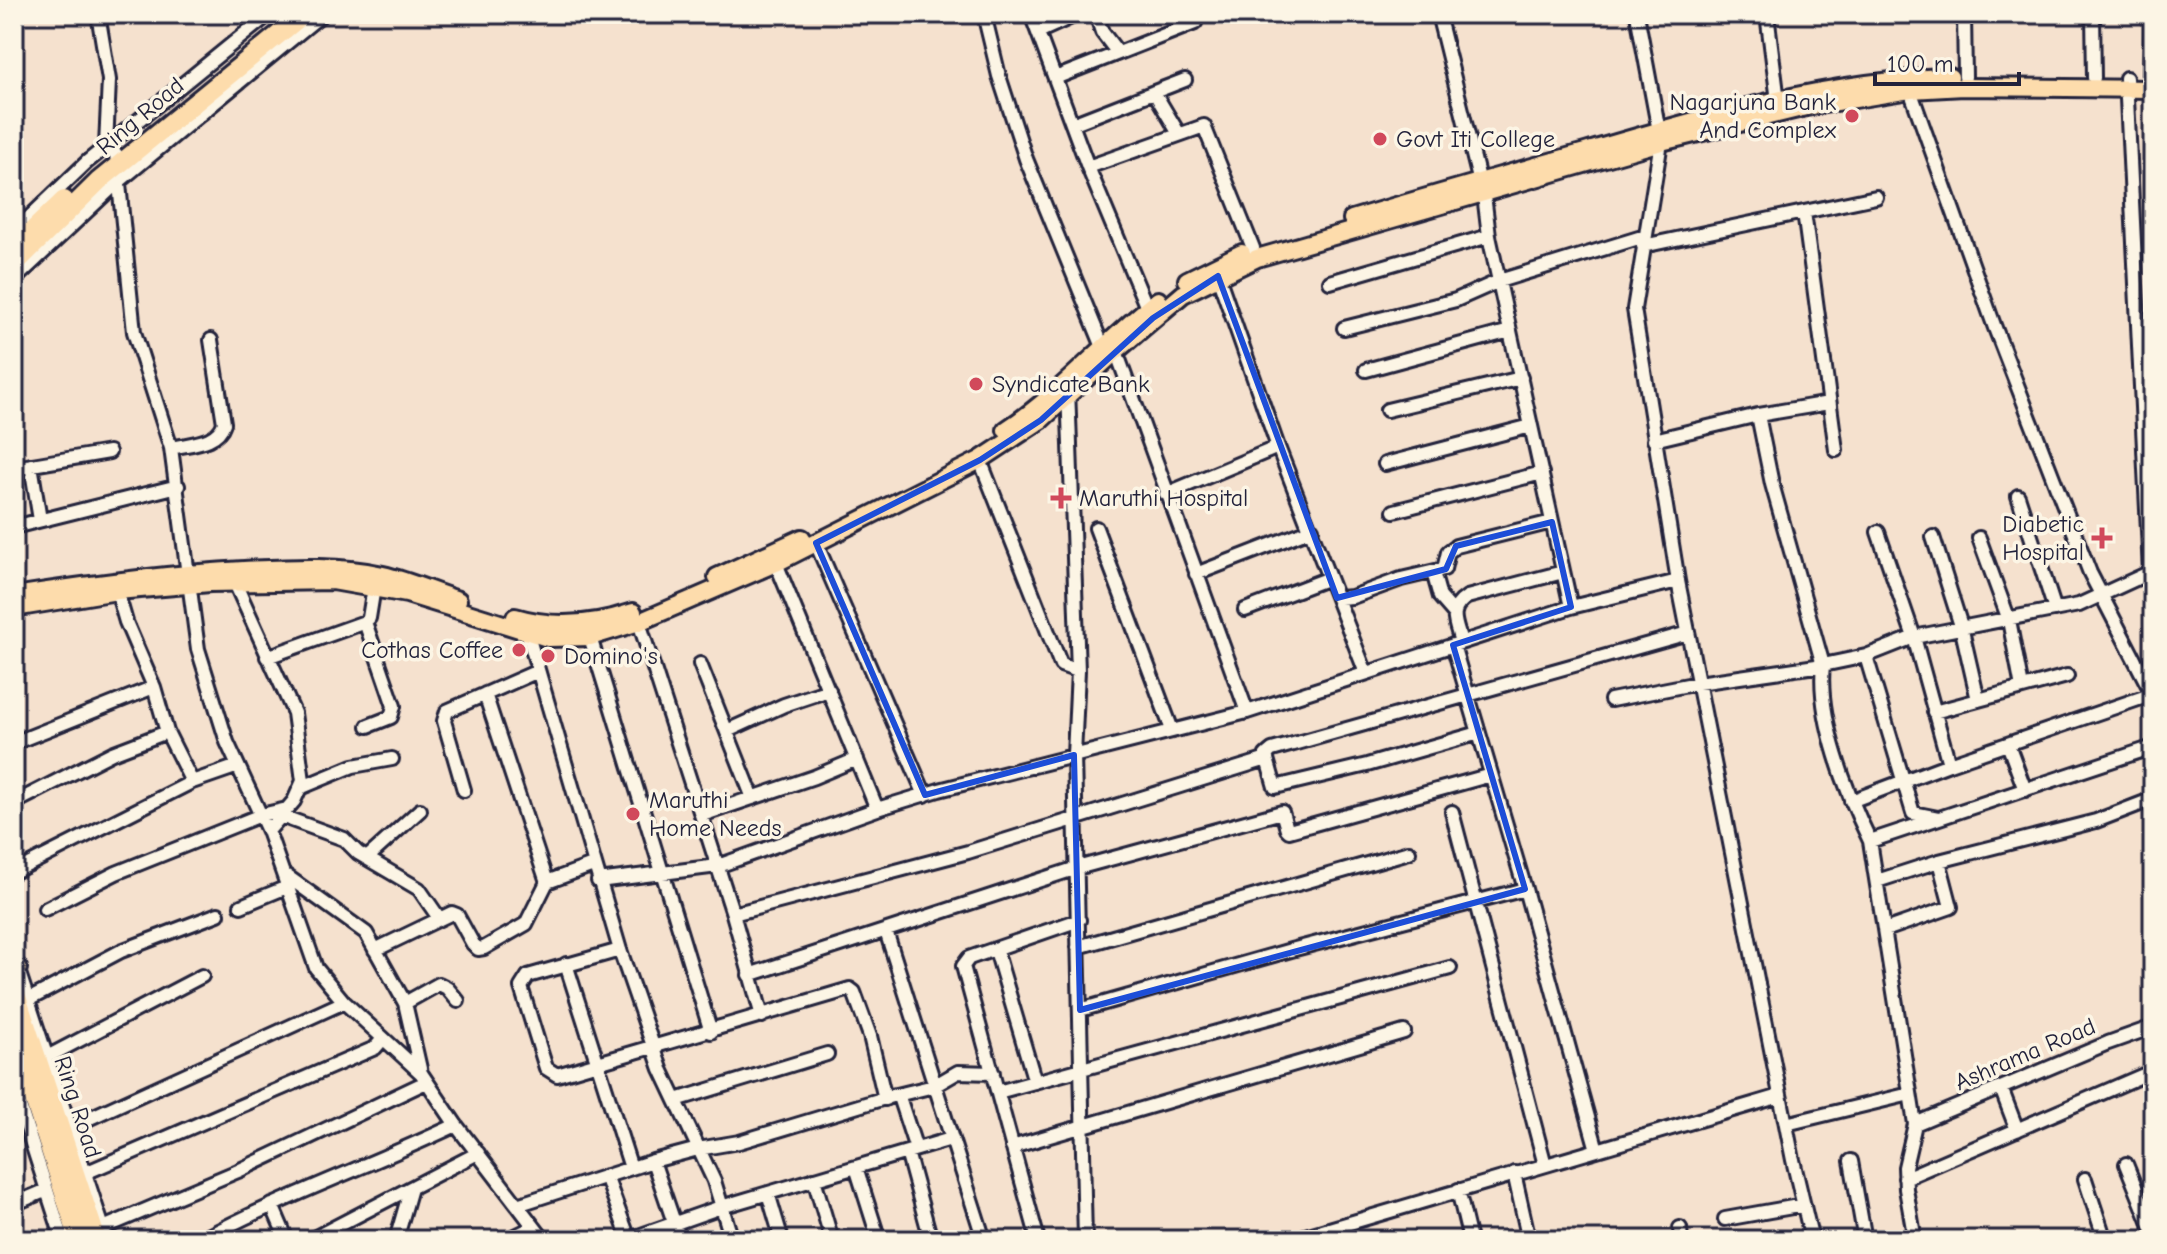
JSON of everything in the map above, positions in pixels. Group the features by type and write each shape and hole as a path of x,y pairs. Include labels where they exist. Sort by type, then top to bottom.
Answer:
{"highway":[{"name":"Ring Road","path":"14,248 288,14"},
{"name":"Ring Road","path":"14,265 114,162 312,16"},
{"name":"Ring Road","path":"21,994 79,1240"},
{"name":"Ring Road","path":"14,1037 36,1062 102,1236"}],"main road":[{"path":"14,608 189,579 288,568 369,573 414,584 532,622 565,625 597,622 631,613 684,592 907,487 980,448 1068,387 1183,294 1289,247 1778,101 1833,90 1965,77 2094,78 2126,84"},
{"path":"1660,136 1911,84 1964,87 2152,82"},
{"path":"1109,352 1147,308 1179,284 1212,266 1253,248 1481,188"},
{"path":"14,596 113,580 189,579 235,583 333,581 407,594 548,638 590,637 639,622 776,563 980,460 1041,420 1068,387"}],"street":[{"path":"98,14 109,80 114,162 134,332 171,448 198,649 227,742 268,831 316,968 344,1002 424,1077 456,1125 544,1240"},
{"path":"14,280 114,162 269,14"},
{"path":"984,14 999,76 1026,159 1166,494 1247,712"},
{"path":"1031,14 1088,167 1147,308"},
{"path":"1038,32 1078,14"},
{"path":"1096,14 1102,32 1118,53"},
{"path":"1438,14 1481,188 1571,607"},
{"path":"1637,14 1660,136 1634,309 1678,581 1793,1160 1812,1240"},
{"path":"1767,14 1778,101"},
{"path":"1964,14 1965,77"},
{"path":"2093,14 2094,78"},
{"path":"2152,14 2152,82"},
{"path":"1055,78 1195,23"},
{"path":"1072,124 1185,80"},
{"path":"1851,801 1949,764 2153,695 2090,573 1995,328 1911,84"},
{"path":"1611,700 1866,656 1914,637 2079,605 2152,571 2146,371 2126,84"},
{"path":"1154,92 1179,134"},
{"path":"1088,167 1201,126 1207,127 1253,248"},
{"path":"14,232 114,162"},
{"path":"1344,328 1456,300 1499,281 1644,241 1876,197"},
{"path":"1804,212 1836,450"},
{"path":"1330,282 1489,236"},
{"path":"1218,276 1278,447 1366,673"},
{"path":"1366,370 1510,331"},
{"path":"171,448 216,438 224,423 211,340"},
{"path":"1387,410 1521,378"},
{"path":"1068,387 1078,671 1074,755 1085,1240"},
{"path":"1654,440 1758,415 1829,403"},
{"path":"1758,415 1772,484 1823,665 1821,679 1833,747 1851,801 1870,841 1915,1124 1905,1178 1915,1240"},
{"path":"1385,464 1531,426"},
{"path":"1166,494 1278,447"},
{"path":"14,468 109,452"},
{"path":"980,460 1061,665 1078,671"},
{"path":"31,465 40,520"},
{"path":"1394,511 1542,473"},
{"path":"14,527 178,486"},
{"path":"2018,496 2055,610"},
{"path":"1339,598 1352,597 1401,579 1444,569 1448,552 1456,546 1552,522"},
{"path":"1096,528 1172,730"},
{"path":"1196,574 1312,529"},
{"path":"1878,532 1914,637 1949,764"},
{"path":"1933,537 1961,626 1978,700"},
{"path":"1979,538 2009,620 2022,688"},
{"path":"816,543 925,795"},
{"path":"776,563 877,809"},
{"path":"1433,572 1440,597 1454,613"},
{"path":"1563,572 1467,597 1455,606 1454,613 1468,696 1597,1150"},
{"path":"1245,610 1329,578"},
{"path":"598,881 718,866 877,809 1247,712 1571,607 1678,581"},
{"path":"235,583 294,713 303,781 268,831"},
{"path":"267,657 365,622 369,618 374,587"},
{"path":"117,591 126,622 154,687 167,732 192,782"},
{"path":"365,622 394,706 391,717 368,726"},
{"path":"639,622 733,914 762,1016"},
{"path":"527,632 620,950 653,1045 714,1181 732,1240"},
{"path":"1491,775 1289,831 1266,755 1272,750 1688,633"},
{"path":"590,637 711,1032"},
{"path":"1866,656 1913,813 1939,819"},
{"path":"700,664 753,798"},
{"path":"464,790 444,716 452,708 538,671"},
{"path":"1934,712 2067,676"},
{"path":"14,743 154,687"},
{"path":"727,731 784,705 829,690"},
{"path":"485,694 547,882"},
{"path":"14,803 88,765 167,732"},
{"path":"1275,787 1479,733"},
{"path":"2008,744 2025,790"},
{"path":"1870,841 2153,747"},
{"path":"300,788 353,766 392,759"},
{"path":"702,815 857,759"},
{"path":"733,914 954,856 1267,759"},
{"path":"14,872 192,782 238,766"},
{"path":"1877,881 1939,861 2096,821 2153,799"},
{"path":"367,858 420,810"},
{"path":"45,909 116,873 261,815 284,812 337,835 367,858 419,889 439,918"},
{"path":"749,975 1077,868 1282,812"},
{"path":"1452,812 1545,1165"},
{"path":"1078,947 1409,852"},
{"path":"1885,930 1951,907 1939,861"},
{"path":"375,950 447,914 457,915 473,944 478,949 484,948 526,924 547,882 593,865"},
{"path":"283,873 362,929 405,1003 424,1077"},
{"path":"241,906 287,887"},
{"path":"1080,1010 1291,950 1525,889"},
{"path":"15,965 21,994 218,914"},
{"path":"1038,1240 963,966 969,958 1079,920"},
{"path":"886,931 984,1240"},
{"path":"620,950 528,976 521,987 546,1068 557,1075 850,989 854,992 911,1150 931,1240"},
{"path":"996,950 1035,1082"},
{"path":"566,964 631,1168"},
{"path":"998,1092 1450,968"},
{"path":"202,976 36,1062 70,1127 102,1236 424,1077"},
{"path":"405,1003 439,984 458,1001"},
{"path":"70,1127 344,1002"},
{"name":"Ashrama Road","path":"1915,1124 2153,1027"},
{"path":"1012,1147 1404,1032"},
{"path":"85,1173 375,1048 382,1040"},
{"path":"676,1100 827,1054"},
{"path":"1905,1178 2153,1071"},
{"path":"517,1205 653,1161 739,1142 934,1086 958,1072 993,1073"},
{"path":"14,1088 63,1240"},
{"path":"2001,1088 2017,1130"},
{"path":"1786,1124 1910,1094"},
{"path":"1292,1240 1780,1096"},
{"path":"201,1240 272,1205 383,1160 456,1125"},
{"path":"606,1176 628,1240 721,1207 951,1139"},
{"path":"310,1240 478,1153"},
{"path":"653,1161 680,1240"},
{"path":"1851,1161 1865,1240"},
{"path":"2126,1164 2153,1231"},
{"path":"856,1167 879,1240"},
{"path":"1514,1173 1529,1240"},
{"path":"814,1179 832,1240"},
{"path":"2085,1179 2105,1240"},
{"path":"396,1240 411,1188"},
{"path":"14,1204 47,1190"},
{"path":"1458,1190 1470,1240"},
{"path":"768,1193 782,1240"},
{"path":"2139,1198 2153,1194"},
{"path":"272,1205 287,1240"},
{"path":"1725,1219 1804,1205"},
{"path":"507,1240 534,1227"}],"highlighted area":[{"path":"1218,276 1337,598 1446,569 1456,546 1552,522 1571,607 1453,645 1525,889 1080,1010 1074,755 925,795 816,543 980,460 1041,420 1153,318"}],"place":[{"name":"Nagarjuna Bank And Complex","path":"1852,116"},
{"name":"Govt Iti College","path":"1380,139"},
{"name":"Syndicate Bank","path":"976,384"},
{"name":"Maruthi Hospital","path":"1061,498"},
{"name":"Diabetic Hospital","path":"2102,538"},
{"name":"Cothas Coffee","path":"519,650"},
{"name":"Domino's","path":"548,656"},
{"name":"Maruthi Home Needs","path":"633,814"}]}
